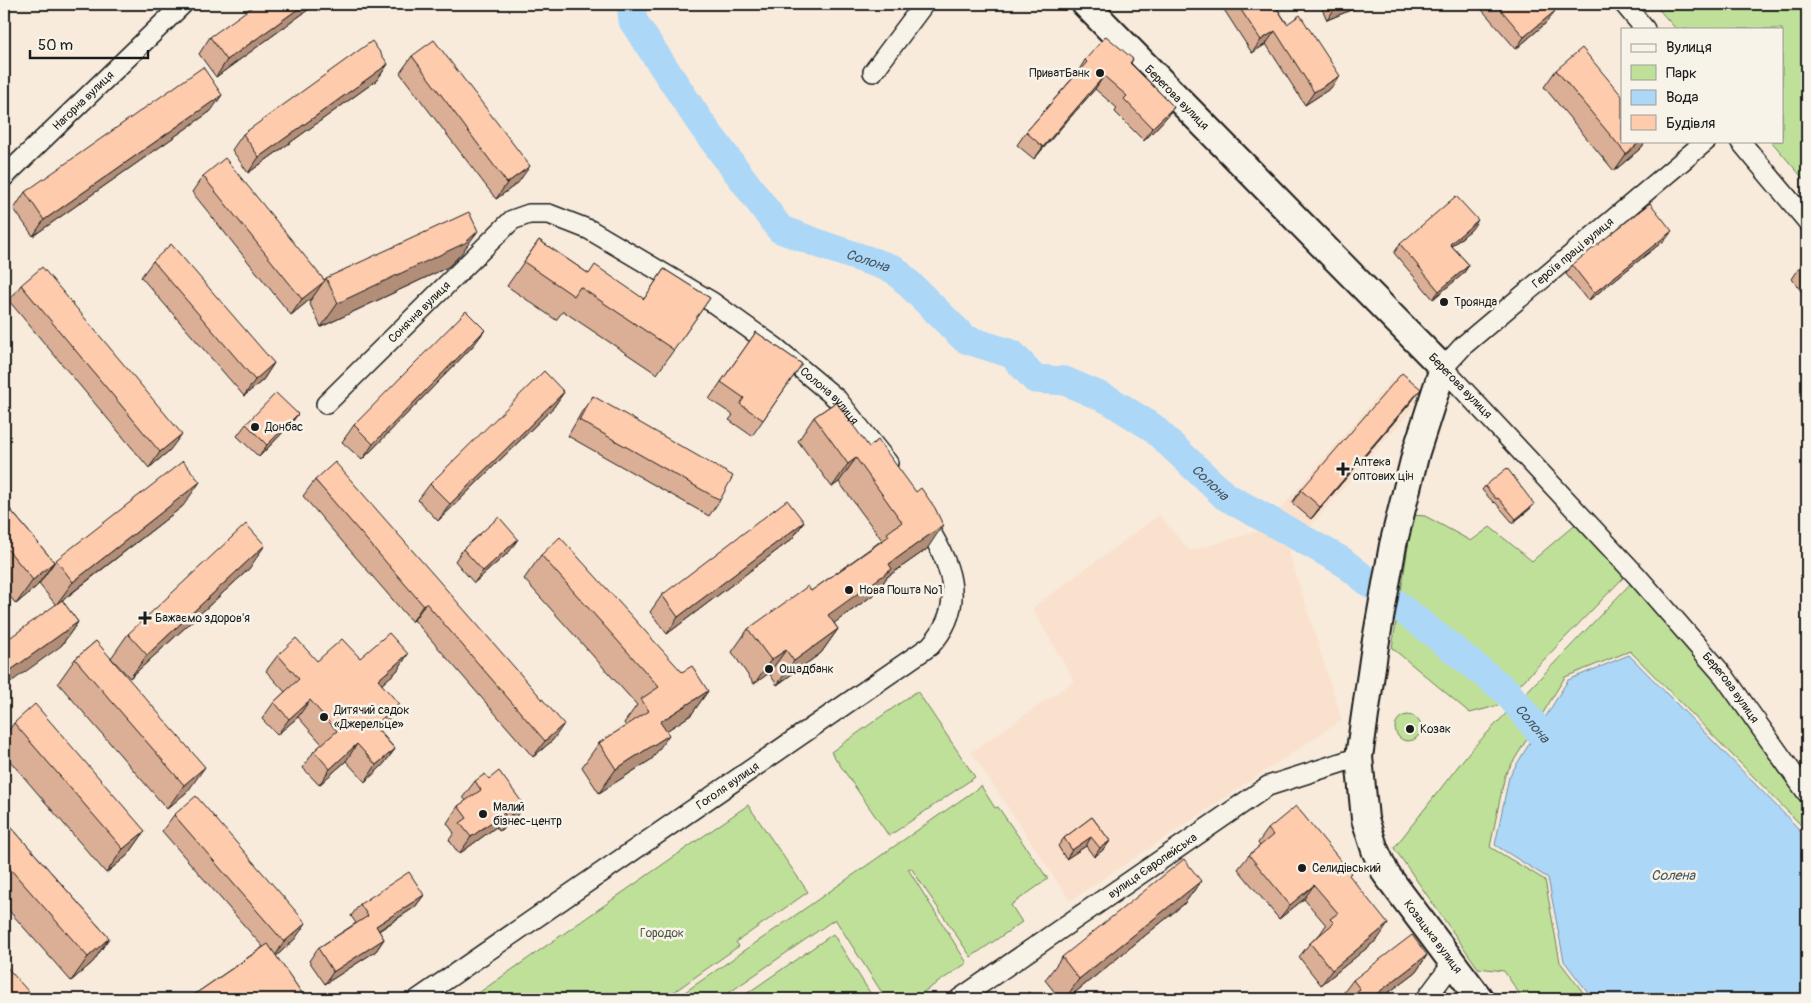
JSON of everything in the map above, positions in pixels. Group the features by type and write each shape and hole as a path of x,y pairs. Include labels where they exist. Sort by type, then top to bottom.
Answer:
{"main road":[{"name":"Берегова вулиця","path":"1085,4 1442,368"},
{"name":"Козацька вулиця","path":"1442,368 1416,452 1393,545 1374,646 1359,757 1365,819 1374,850 1386,874 1480,999"}],"street":[{"name":"Нагорна вулиця","path":"4,177 183,4"},
{"path":"873,72 924,4"},
{"path":"1624,4 1644,28"},
{"name":"Героїв праці вулиця","path":"1442,368 1464,345 1705,142"},
{"path":"1741,142 1807,221"},
{"name":"Солона вулиця","path":"512,220 529,214 549,214 590,230 712,302 775,347 837,399 897,477"},
{"name":"Сонячна вулиця","path":"326,404 512,220"},
{"name":"Берегова вулиця","path":"1442,368 1637,576 1724,676 1807,793"},
{"name":"Гоголя вулиця","path":"418,999 930,646 947,624 953,604 952,582 947,564 928,526 912,502"},
{"name":"вулиця Європейська","path":"958,999 1268,786 1359,757"},
{"path":"1426,999 1453,963"}],"shaded area":[{"path":"1393,378 1419,401 1289,552 1342,720 1070,901 971,752 1074,681 1032,608 1159,515 1190,551 1262,530"}],"green space":[{"path":"1654,4 1807,4 1807,183 1772,142 1784,142 1784,28 1675,28"},
{"path":"1413,515 1425,516 1471,541 1490,527 1532,561 1579,521 1625,576 1500,705 1470,713 1392,648"},
{"path":"1635,579 1684,636 1807,801 1807,835 1802,826 1630,651 1565,677 1505,775 1490,847 1545,880 1560,962 1588,999 1523,999 1504,971 1478,968 1394,848 1470,751"},
{"path":"917,691 975,777 889,836 831,752"},
{"path":"1408,715 1417,719 1421,728 1417,737 1408,741 1399,737 1395,728 1399,719"},
{"path":"981,786 995,808 998,807 1048,879 1011,905 1022,922 971,957 911,868 908,869 967,963 913,999 886,999 835,919 720,999 675,999"},
{"name":"Городок","path":"748,805 808,892 736,942 739,946 664,999 470,999"},
{"path":"833,934 874,999 739,999"}],"water":[{"name":"Солена","path":"1629,655 1798,828 1807,843 1807,999 1593,999 1564,961 1548,878 1495,845 1509,777 1568,680"}],"building":[{"path":"256,4 305,4 227,60 210,37"},
{"path":"1237,4 1274,4 1287,24 1300,15 1340,76 1314,92 1275,31 1261,40"},
{"path":"1496,4 1549,4 1555,11 1524,37"},
{"path":"1106,36 1133,59 1130,63 1174,107 1152,128 1124,99 1127,96 1104,76 1043,147 1026,132 1087,62 1085,60"},
{"path":"434,40 530,166 507,183 412,56"},
{"path":"372,41 388,64 259,157 243,134"},
{"path":"1582,48 1621,95 1621,142 1640,142 1626,154 1556,70"},
{"path":"203,67 222,95 44,220 25,192"},
{"path":"225,158 325,281 302,299 203,176"},
{"path":"1456,196 1478,220 1450,244 1469,265 1439,291 1400,244"},
{"path":"1650,203 1672,231 1594,293 1572,265"},
{"path":"469,212 478,231 465,243 338,303 326,278"},
{"path":"539,240 589,274 595,265 644,299 664,269 710,298 674,350 580,287 574,296 524,262"},
{"path":"171,244 274,363 255,380 153,261"},
{"path":"1807,260 1807,271 1802,264"},
{"path":"42,267 182,434 160,452 21,285"},
{"path":"466,311 485,330 373,444 354,425"},
{"path":"756,332 802,364 763,420 740,404 744,398 721,382"},
{"path":"544,371 564,392 450,504 430,484"},
{"path":"1402,373 1421,389 1320,507 1301,490"},
{"path":"276,393 298,414 267,445 246,424"},
{"path":"593,396 733,476 720,500 579,420"},
{"path":"836,402 869,447 878,440 916,492 921,488 935,508 943,525 889,564 892,569 828,615 838,629 794,661 786,650 771,660 748,629 808,586 811,591 889,536 887,533 902,522 856,458 848,464 814,417"},
{"path":"183,461 200,482 73,582 56,560"},
{"path":"335,462 564,724 545,741 426,603 423,605 315,480"},
{"path":"1507,468 1534,504 1516,519 1485,486"},
{"path":"787,500 804,522 678,617 662,595"},
{"path":"4,502 54,562 33,580 4,545"},
{"path":"499,517 518,539 483,571 463,549"},
{"path":"246,524 265,545 147,655 128,634"},
{"path":"560,537 682,672 692,666 708,691 660,722 669,735 616,769 599,743 649,711 641,699 659,687 541,555"},
{"path":"62,600 78,622 4,675 4,642"},
{"path":"389,633 408,654 378,680 399,704 374,726 395,749 376,765 357,744 330,769 314,751 337,731 310,700 289,719 274,702 299,679 278,655 296,638 317,661 342,639 360,658"},
{"path":"96,641 205,767 184,785 75,659"},
{"path":"35,704 145,831 123,849 14,723"},
{"path":"499,771 524,805 511,815 508,810 471,837 460,823 467,818 458,806 481,790 475,781 485,774 489,779"},
{"path":"196,796 306,923 284,942 174,815"},
{"path":"1296,806 1351,873 1349,875 1388,924 1332,970 1310,943 1334,923 1330,919 1338,913 1314,885 1290,905 1249,855 1273,835 1268,829"},
{"path":"1092,817 1110,841 1100,848 1091,837 1072,850 1064,838"},
{"path":"4,819 109,938 88,957 4,862"},
{"path":"1184,859 1201,881 1079,979 1062,957"},
{"path":"409,872 424,895 376,926 384,939 333,972 318,948 368,916 360,904"},
{"path":"1412,935 1427,955 1370,999 1347,999 1360,989 1353,980"},
{"path":"268,944 306,999 198,999 195,994"},
{"path":"4,964 35,999 4,999"},
{"path":"1029,992 1034,999 1019,999"},
{"path":"1471,995 1475,999 1466,999"}],"waterway":[{"name":"Солона","path":"631,4 633,21 702,125 780,229 894,269 965,339 1012,354 1035,379 1065,381 1109,400 1152,427 1225,496 1342,561 1506,691 1563,760"}],"place":[{"name":"ПриватБанк","path":"1100,73"},
{"name":"Троянда","path":"1444,302"},
{"name":"Донбас","path":"255,427"},
{"name":"Аптека оптових цін","path":"1343,469"},
{"name":"Нова Пошта №1","path":"849,590"},
{"name":"Бажаємо здоров'я","path":"145,618"},
{"name":"Ощадбанк","path":"769,669"},
{"name":"Дитячий садок «Джерельце»","path":"324,717"},
{"name":"Козак","path":"1410,729"},
{"name":"Малий бізнес-центр","path":"483,814"},
{"name":"Селидівський","path":"1302,868"}]}
